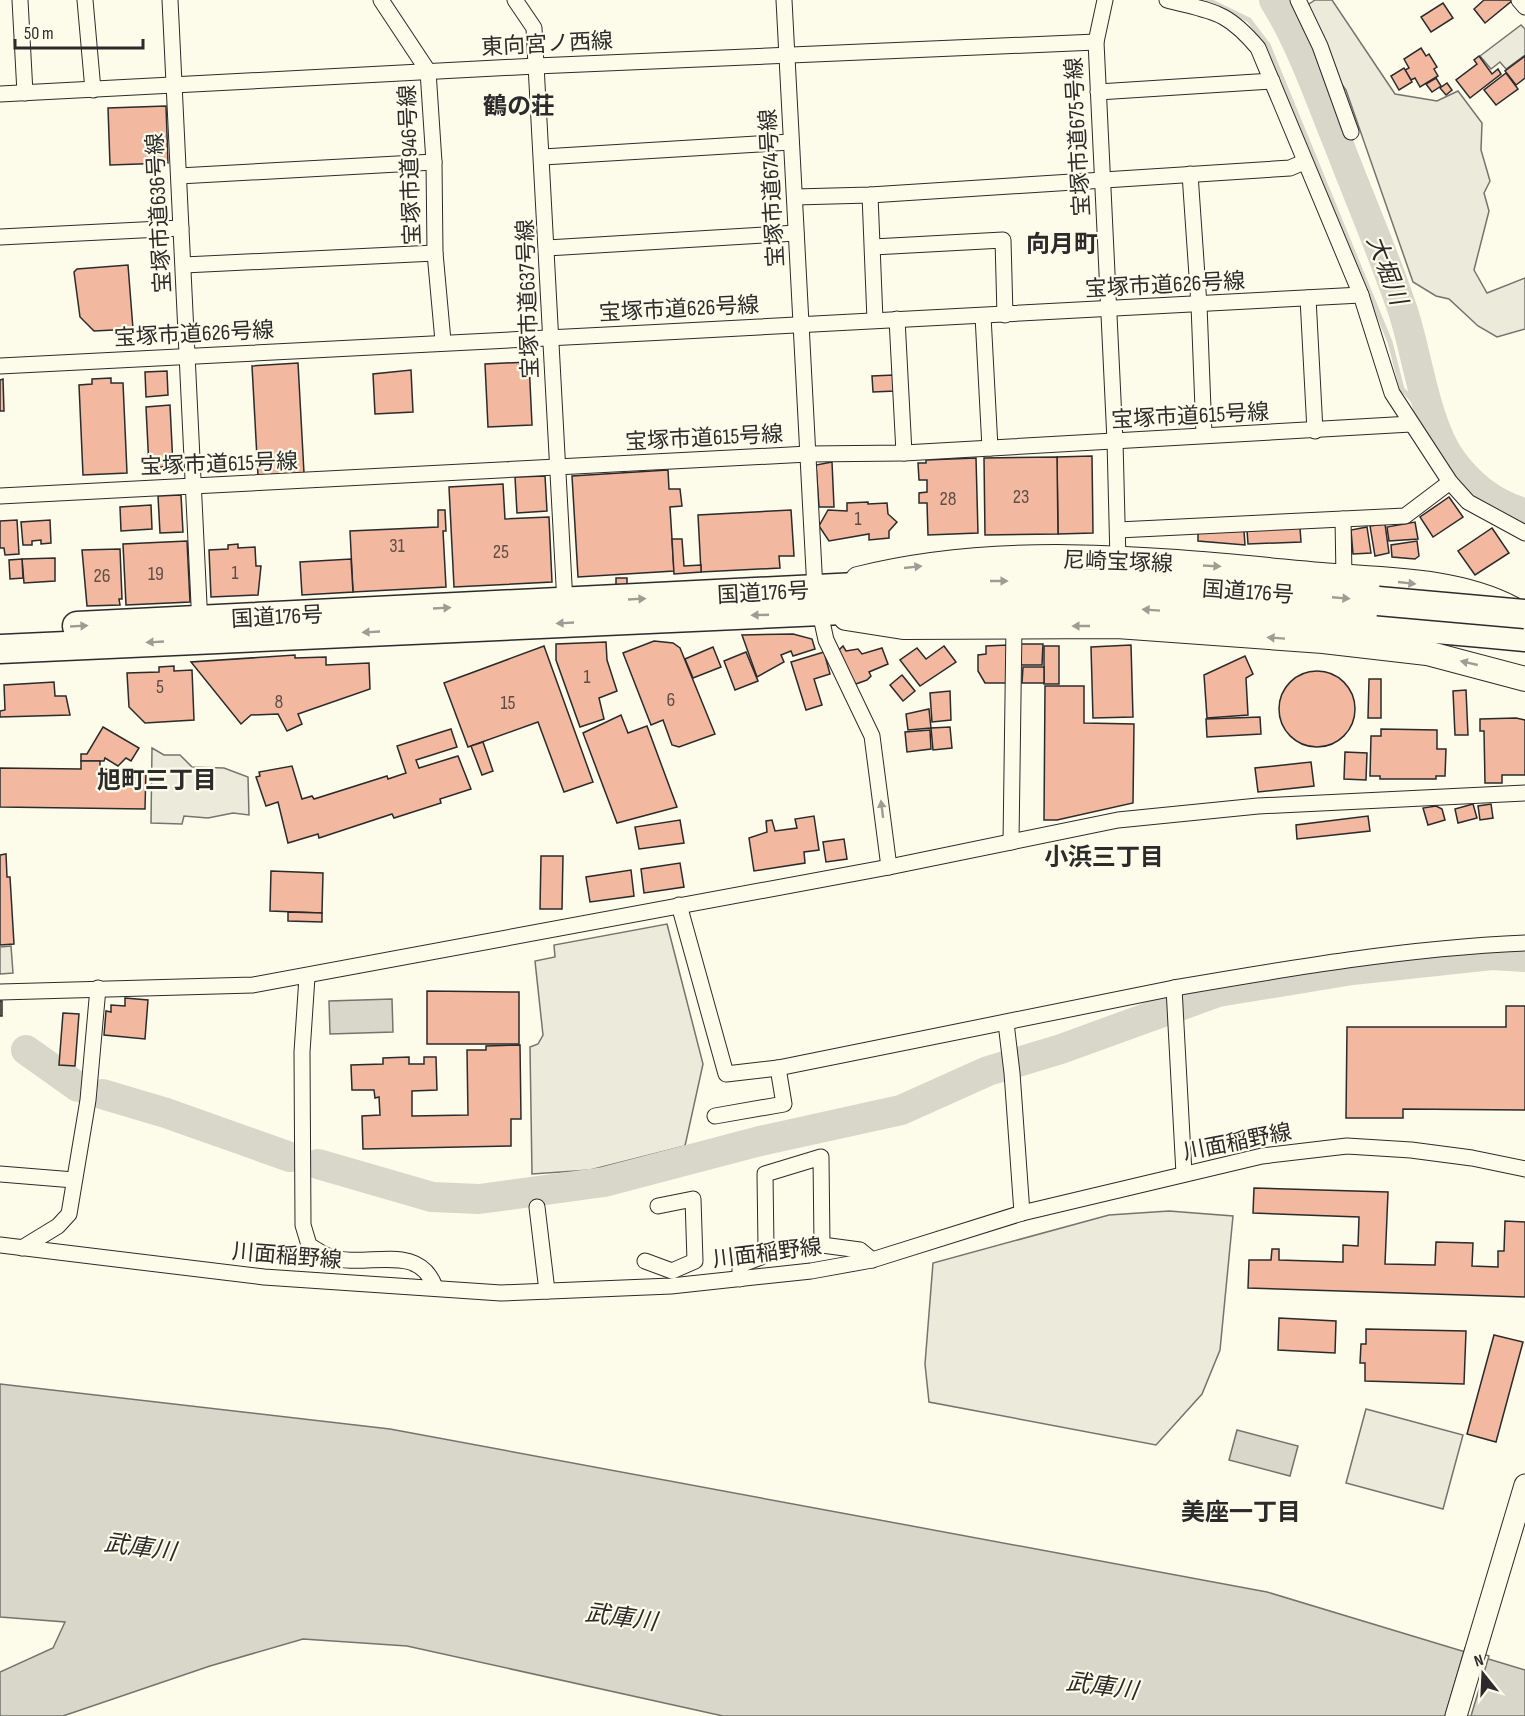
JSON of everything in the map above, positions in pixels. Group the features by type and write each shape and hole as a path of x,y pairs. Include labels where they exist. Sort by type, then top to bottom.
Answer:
{"highway":[{"name":"国道176号","path":"0,629 200,630 817,601 995,580 1238,589 1525,637"},
{"path":"1492,598 1525,600"},
{"name":"国道176号","path":"0,649 200,630 565,603 817,601"},
{"name":"国道176号","path":"1377,612 1525,614"}],"main road":[{"name":"尼崎宝塚線","path":"817,601 901,568 1027,558 1118,560 1433,586 1492,598 1525,614"},
{"path":"817,601 903,627 1117,626 1323,641 1427,653 1525,679"}],"street":[{"path":"20,0 25,93"},
{"path":"85,0 93,90"},
{"name":"宝塚市道636号線","path":"170,0 195,486 200,630"},
{"name":"宝塚市道946号線","path":"381,0 428,71 434,162 435,253 443,341"},
{"name":"宝塚市道637号線","path":"515,0 534,28 543,157 550,337 565,603"},
{"name":"宝塚市道674号線","path":"784,0 785,56 817,601 826,640 872,735 889,867"},
{"name":"宝塚市道675号線","path":"1106,0 1096,42 1115,441 1118,560"},
{"path":"1167,0 1219,14 1238,24 1257,48 1361,295 1392,393 1450,482 1468,502 1525,533"},
{"path":"1298,0 1320,46 1352,132"},
{"path":"1519,0 1525,7"},
{"name":"東向宮ノ西線","path":"0,94 428,71 1096,42"},
{"path":"1098,92 1272,81"},
{"path":"543,157 791,142"},
{"path":"179,176 434,162"},
{"path":"795,197 870,195 1290,168 1304,162"},
{"path":"1190,174 1199,305 1204,435"},
{"path":"870,195 875,321"},
{"path":"0,237 181,228"},
{"path":"547,248 796,233"},
{"path":"873,248 1003,240 1005,315"},
{"path":"184,265 435,253"},
{"name":"宝塚市道626号線","path":"0,366 443,341 1108,310 1361,295"},
{"path":"1308,298 1315,431"},
{"path":"983,315 990,448"},
{"path":"897,319 904,453"},
{"name":"宝塚市道615号線","path":"0,496 808,454 904,453 1411,424"},
{"path":"1118,530 1405,516 1450,482"},
{"path":"1343,519 1344,577"},
{"path":"1011,842 1014,626"},
{"path":"0,992 253,985 307,977 889,867 1118,820 1258,806 1525,793"},
{"path":"679,905 726,1074 778,1068 1174,988 1380,955 1465,945 1525,943"},
{"path":"307,977 302,1052 303,1225 309,1245 330,1257 418,1262 430,1273 435,1287"},
{"path":"22,1248 58,1226 69,1214 88,1100 98,988"},
{"path":"1174,988 1184,1174"},
{"path":"1006,1023 1022,1213"},
{"path":"715,1116 784,1104 778,1068"},
{"name":"川面稲野線","path":"0,1245 264,1278 435,1287 501,1293 547,1291 672,1279 740,1279 811,1271 872,1260 1022,1213 1262,1156 1347,1146 1411,1150 1472,1158 1525,1169"},
{"path":"740,1279 740,1265 761,1257 766,1247 765,1174 821,1157 822,1245 860,1250 872,1260"},
{"path":"0,1174 74,1180"},
{"path":"645,1261 672,1279 695,1261 693,1199 658,1206"},
{"path":"537,1207 547,1291"},
{"path":"1456,1716 1525,1485"}],"shaded area":[{"path":"1315,0 1332,0 1395,94 1437,101 1458,91 1482,123 1481,150 1490,181 1484,193 1489,211 1474,270 1487,293 1525,278 1525,329 1497,337 1478,326 1449,299 1436,296 1413,282 1346,90 1293,15"},
{"path":"1521,25 1525,29 1525,55 1506,69 1500,62 1491,69 1480,56"},
{"path":"152,748 164,755 180,755 192,767 224,768 248,777 249,815 233,813 208,818 184,816 182,824 151,823"},
{"path":"667,924 703,1064 685,1146 590,1170 532,1174 530,1047 538,1044 543,1035 535,961 555,957 554,945"},
{"path":"11,946 13,973 0,974 0,947"},
{"path":"1169,1211 1233,1216 1220,1350 1202,1394 1156,1445 929,1402 925,1364 933,1263 1109,1215"},
{"path":"1366,1409 1463,1435 1443,1509 1346,1483"}],"water":[{"path":"392,999 393,1032 330,1034 329,1001"},
{"name":"武庫川","path":"0,1384 390,1429 1267,1592 1525,1670 1525,1716 723,1716 407,1646 303,1639 210,1666 63,1716 0,1716 0,1672 53,1648 65,1622 0,1617"},
{"path":"1237,1430 1298,1446 1290,1476 1229,1460"}],"pier":[{"path":"1465,1648 1489,1656 1471,1716 1445,1716"}],"building":[{"path":"1484,0 1513,0 1485,23 1474,9"},
{"path":"1443,3 1453,18 1431,32 1421,17"},
{"path":"1421,48 1426,56 1429,54 1437,67 1434,69 1438,76 1420,87 1415,78 1411,80 1405,70 1409,68 1404,59"},
{"path":"1479,56 1492,74 1498,69 1501,74 1470,98 1456,80 1477,64 1474,60"},
{"path":"1525,56 1525,78 1516,85 1505,71"},
{"path":"1404,68 1412,82 1399,90 1391,76"},
{"path":"1506,73 1518,89 1496,105 1484,90"},
{"path":"1436,78 1441,86 1432,92 1426,84"},
{"path":"1447,83 1452,90 1446,95 1440,88"},
{"path":"166,106 168,163 110,165 108,108"},
{"path":"128,265 133,329 94,331 80,317 74,272 77,269"},
{"path":"529,362 532,425 488,427 485,364"},
{"path":"298,363 304,473 258,476 252,366"},
{"path":"411,370 413,412 375,414 373,374"},
{"path":"167,371 168,395 146,397 145,372"},
{"path":"894,375 895,391 873,392 872,376"},
{"path":"111,378 111,383 123,383 127,473 83,475 79,385 92,384 92,379"},
{"path":"3,379 4,411 0,411 0,380"},
{"path":"170,405 173,466 149,468 146,407"},
{"path":"1092,456 1093,533 1058,534 1057,457"},
{"path":"1057,457 1058,534 985,535 984,458"},
{"path":"976,458 978,533 928,535 927,503 919,503 919,493 927,492 927,480 919,480 918,463 926,463 926,460"},
{"path":"832,462 834,507 819,507 816,465"},
{"path":"668,470 669,489 680,489 682,506 670,507 674,571 578,577 572,476"},
{"path":"545,476 547,511 517,513 515,477"},
{"path":"503,484 505,519 549,517 552,582 454,587 449,487"},
{"path":"181,495 183,532 160,533 158,496"},
{"path":"1449,497 1463,517 1433,537 1420,517"},
{"path":"868,502 868,504 887,503 888,514 897,522 889,531 889,538 869,540 869,534 829,541 819,526 828,510 847,511 847,503"},
{"path":"151,505 152,529 121,531 120,507"},
{"path":"438,510 445,510 446,531 443,531 446,587 353,592 350,531 438,527"},
{"path":"791,510 794,556 779,556 780,568 701,572 698,515"},
{"path":"17,520 19,554 5,555 4,548 0,548 0,521"},
{"path":"50,520 51,543 41,544 41,540 32,541 32,545 23,545 21,522"},
{"path":"1415,522 1418,539 1389,541 1387,527"},
{"path":"1385,524 1389,553 1375,556 1370,526"},
{"path":"1367,527 1371,553 1353,554 1351,530"},
{"path":"1300,528 1301,542 1248,544 1247,530"},
{"path":"1492,528 1509,553 1475,575 1458,551"},
{"path":"1244,531 1245,545 1198,541 1198,533"},
{"path":"672,539 682,539 684,566 701,565 701,572 674,574"},
{"path":"187,541 190,602 126,605 123,544"},
{"path":"1417,541 1419,556 1415,559 1392,557 1391,545"},
{"path":"238,544 238,548 255,547 256,566 261,566 258,595 211,597 209,550 228,549 228,545"},
{"path":"120,549 122,599 119,599 120,605 87,606 82,550"},
{"path":"55,558 55,581 24,583 22,559"},
{"path":"22,559 23,578 10,579 9,560"},
{"path":"351,559 353,592 302,595 300,562"},
{"path":"616,578 627,578 627,585 616,585"},
{"path":"793,634 812,639 815,649 793,656 791,651 781,655 784,662 757,677 742,635"},
{"path":"654,641 673,643 680,648 715,734 679,747 672,745 663,720 651,725 623,653"},
{"path":"606,642 607,660 617,691 599,698 604,719 580,727 556,660 556,644"},
{"path":"1020,644 1043,644 1042,665 1020,665"},
{"path":"1008,645 1009,683 985,683 978,671 978,655 986,654 986,646"},
{"path":"1131,645 1133,717 1093,718 1091,647"},
{"path":"544,646 593,782 564,792 538,722 468,747 444,683"},
{"path":"843,646 846,651 858,649 862,654 882,648 888,664 869,672 871,676 867,680 853,685 839,650"},
{"path":"944,646 956,662 920,686 900,660 917,648 926,659"},
{"path":"1044,646 1059,646 1059,684 1044,684"},
{"path":"713,647 721,667 693,678 685,659"},
{"path":"746,652 758,681 735,690 724,661"},
{"path":"824,652 830,674 814,679 822,705 806,710 791,662"},
{"path":"295,655 295,658 326,657 326,665 369,663 370,689 298,714 302,724 287,731 278,714 251,715 241,724 191,662"},
{"path":"1245,656 1253,674 1246,678 1248,715 1207,718 1204,675"},
{"path":"174,666 174,671 192,670 194,720 145,723 129,707 127,673 159,672 159,667"},
{"path":"1023,667 1044,667 1044,683 1022,683"},
{"path":"1310,671 1324,671 1338,677 1349,688 1355,702 1352,724 1344,736 1324,747 1310,747 1296,741 1285,730 1279,716 1279,702 1285,688 1296,677"},
{"path":"902,675 915,691 903,701 890,685"},
{"path":"1369,679 1381,679 1381,718 1368,718"},
{"path":"54,682 55,696 66,696 70,715 0,717 0,711 5,710 4,685"},
{"path":"1045,686 1084,686 1084,723 1134,724 1133,803 1057,820 1044,820"},
{"path":"1466,690 1468,735 1455,735 1453,691"},
{"path":"950,691 951,720 932,722 930,693"},
{"path":"929,709 931,728 908,730 906,714"},
{"path":"621,715 628,733 647,726 677,807 617,823 583,733"},
{"path":"1260,717 1261,734 1207,737 1206,719"},
{"path":"1480,719 1525,720 1525,775 1502,775 1502,783 1485,783 1484,731 1480,731"},
{"path":"103,727 139,748 131,761 126,758 118,766 105,758 104,761 81,761 81,754 87,754"},
{"path":"950,727 952,748 933,750 931,728"},
{"path":"451,729 457,747 416,760 419,768 458,756 471,789 440,799 441,803 394,818 392,814 319,838 318,834 288,843 278,802 266,806 256,777 260,776 259,772 292,766 302,799 312,796 314,799 387,776 388,779 406,773 397,746"},
{"path":"1381,729 1437,730 1437,749 1446,749 1445,776 1436,776 1436,779 1380,779 1380,776 1370,776 1371,736 1381,736"},
{"path":"930,730 931,749 907,752 905,732"},
{"path":"483,742 493,771 482,775 471,746"},
{"path":"1345,752 1367,753 1366,780 1344,779"},
{"path":"81,761 100,761 100,769 146,770 145,809 0,807 0,768 81,769"},
{"path":"1311,762 1314,786 1258,792 1255,768"},
{"path":"1473,804 1477,818 1458,823 1455,809"},
{"path":"1491,804 1493,818 1480,820 1478,806"},
{"path":"1436,806 1442,809 1445,820 1428,825 1423,808"},
{"path":"814,816 819,850 804,852 805,863 754,871 749,838 767,832 766,821 772,820 775,831 797,828 795,819"},
{"path":"1368,816 1370,831 1297,839 1296,825"},
{"path":"680,820 684,843 639,849 635,827"},
{"path":"844,839 847,859 826,862 823,842"},
{"path":"6,854 7,877 10,877 14,944 0,945 0,855"},
{"path":"541,856 563,856 562,909 540,909"},
{"path":"680,863 684,887 644,893 641,869"},
{"path":"631,870 634,896 590,902 586,877"},
{"path":"271,871 323,873 322,913 270,911"},
{"path":"288,912 322,913 322,922 288,921"},
{"path":"427,991 519,992 519,1044 427,1044"},
{"path":"125,998 148,1000 145,1039 104,1035 106,1011 111,1012 111,1005 125,1006"},
{"path":"0,1001 2,1001 2,1016 0,1016"},
{"path":"1506,1006 1525,1006 1525,1110 1403,1109 1403,1118 1346,1118 1347,1027 1506,1027"},
{"path":"63,1013 79,1014 75,1066 59,1065"},
{"path":"520,1045 521,1119 511,1119 511,1146 363,1149 362,1116 380,1115 379,1097 375,1098 374,1090 352,1090 351,1065 383,1064 383,1058 409,1057 409,1064 424,1064 424,1057 436,1057 437,1090 412,1091 412,1116 468,1115 467,1050 486,1050 486,1046"},
{"path":"1254,1188 1388,1192 1385,1264 1435,1265 1436,1242 1473,1243 1472,1266 1498,1267 1498,1251 1504,1251 1505,1221 1525,1222 1525,1297 1248,1288 1249,1260 1271,1260 1272,1249 1279,1249 1279,1260 1343,1262 1343,1245 1358,1246 1359,1217 1253,1213"},
{"path":"1279,1318 1336,1321 1335,1353 1278,1350"},
{"path":"1366,1329 1466,1331 1464,1384 1365,1381 1365,1363 1360,1363 1361,1344 1366,1344"},
{"path":"1494,1335 1523,1342 1496,1442 1467,1434"}],"waterway":[{"path":"1208,0 1249,20 1268,45 1390,342 1402,389 1433,421"},
{"name":"大堀川","path":"1274,0 1310,71 1388,269 1403,311 1428,407 1441,443 1450,458 1473,485 1503,505 1525,513"},
{"path":"318,1164 432,1197 479,1199 604,1182 760,1141 901,1110 988,1071 1061,1049 1218,992 1352,970 1492,955 1525,957"},
{"path":"26,1050 78,1087"},
{"path":"102,1094 166,1113 290,1157"}],"district":[{"name":"鶴の荘","path":"519,106"},
{"name":"向月町","path":"1062,244"},
{"name":"旭町三丁目","path":"157,780"},
{"name":"小浜三丁目","path":"1104,857"},
{"name":"美座一丁目","path":"1241,1512"}]}
